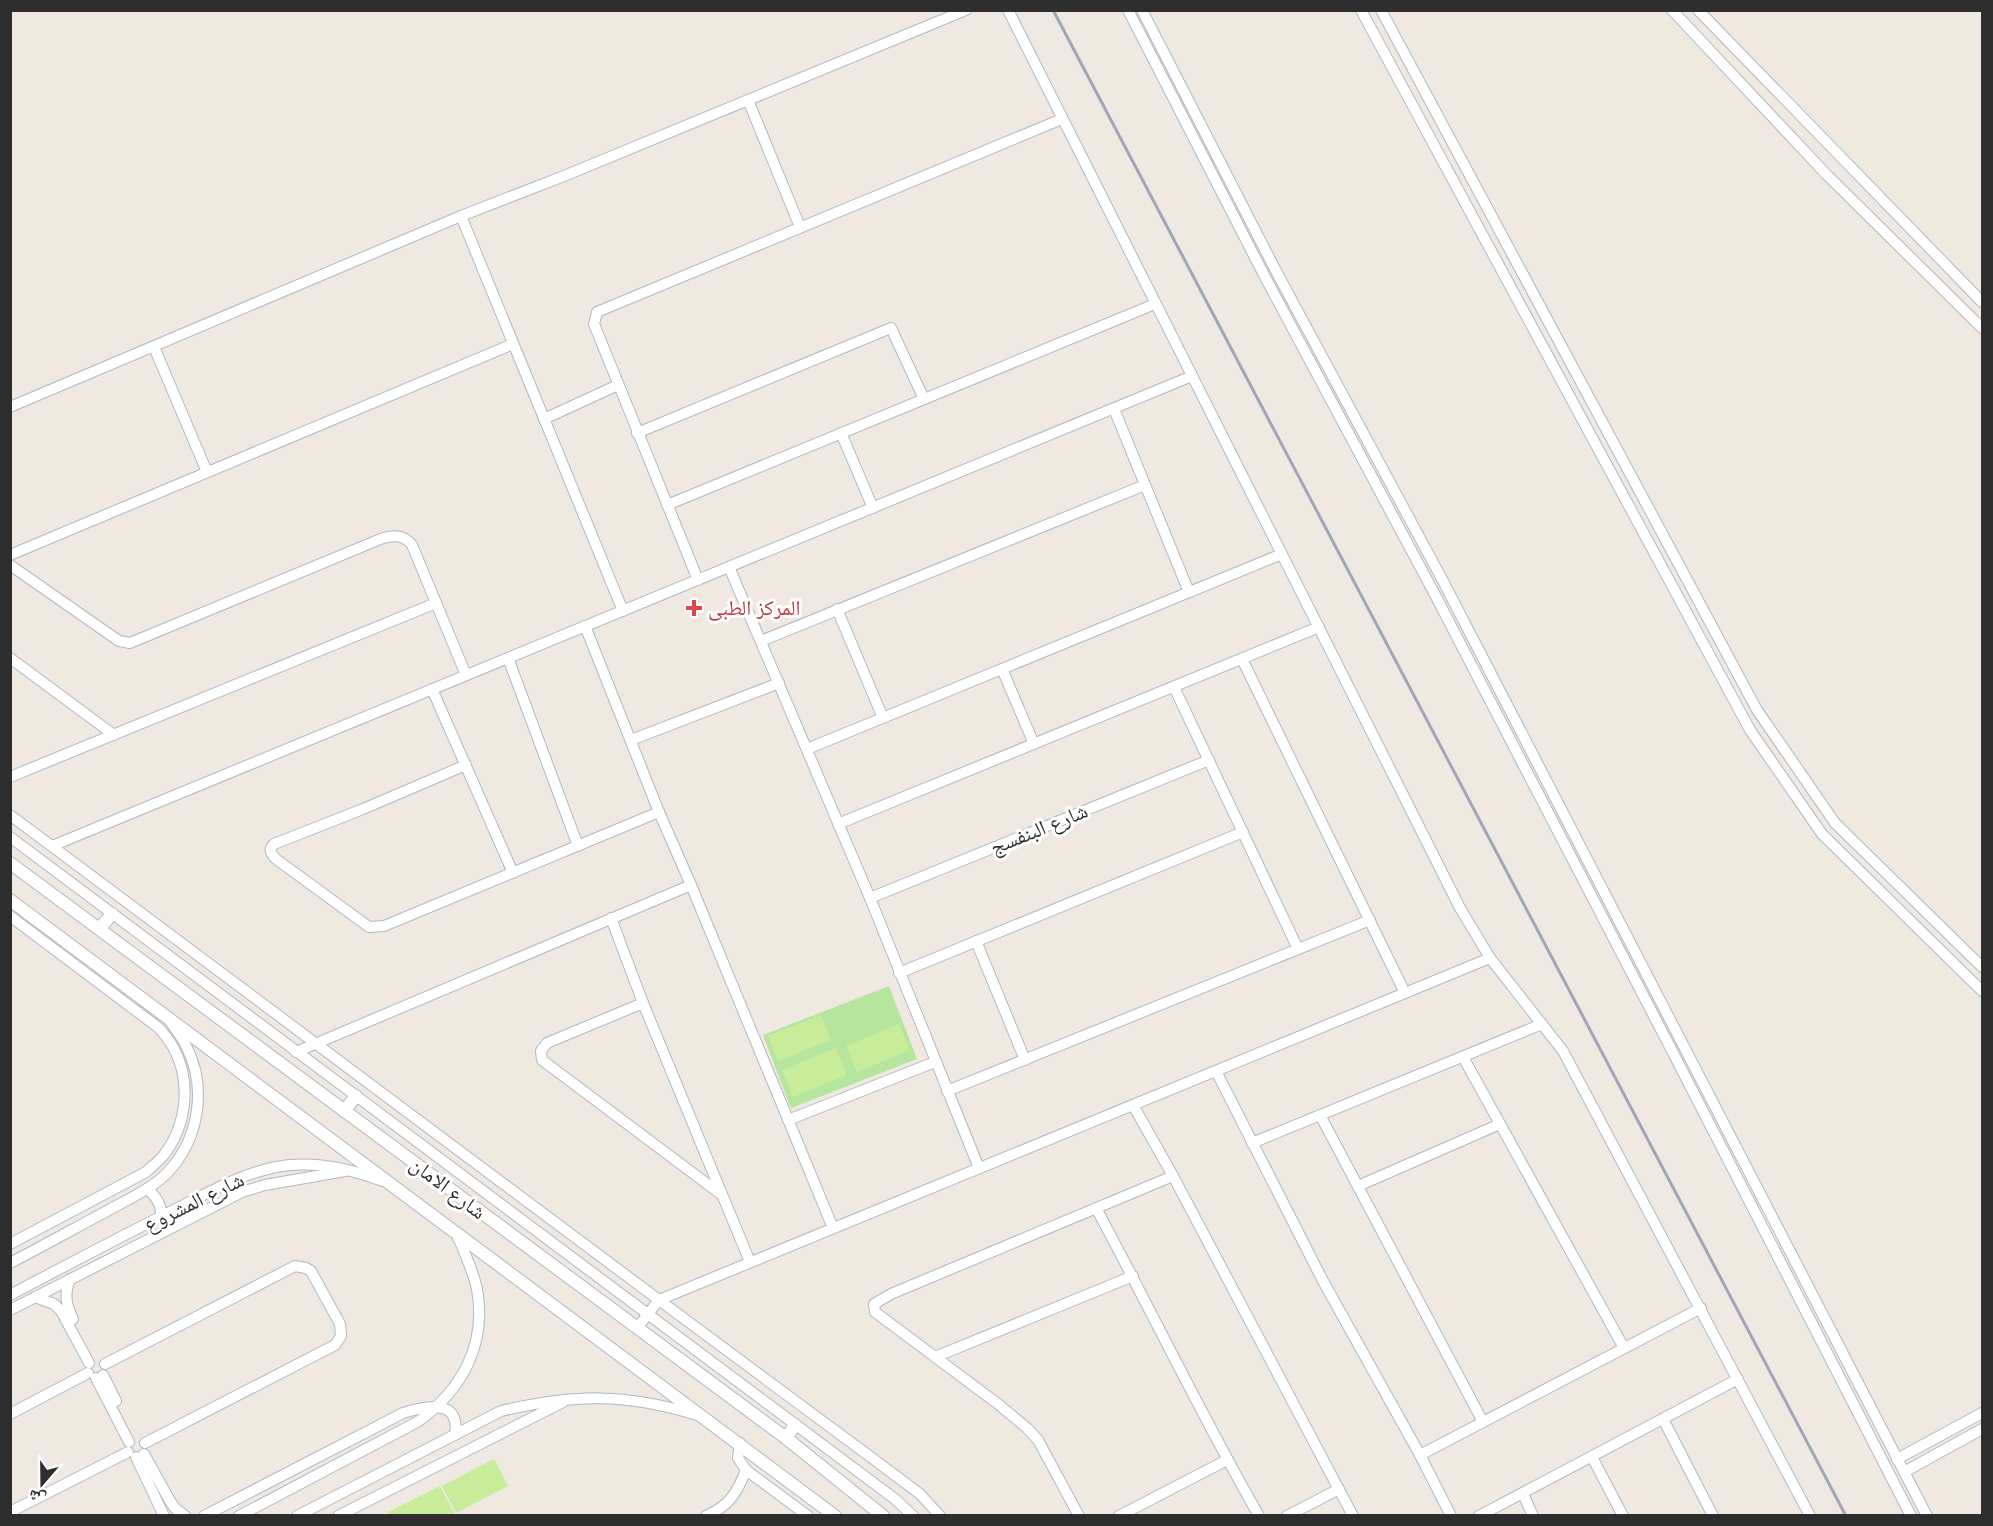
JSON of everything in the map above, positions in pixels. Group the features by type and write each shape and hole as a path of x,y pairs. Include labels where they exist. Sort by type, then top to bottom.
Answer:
{"street":[{"path":"10,407 460,216 966,10"},
{"path":"1008,10 1460,908 1490,958 1563,1051 1810,1515"},
{"path":"1128,10 1265,277 1433,591 1911,1515"},
{"path":"1142,10 1276,271 1432,561 1927,1515"},
{"path":"1361,10 1743,718 1764,752 1811,821 1832,846 1983,990"},
{"path":"1381,10 1749,695 1835,823 1983,967"},
{"path":"1671,10 1826,174 1983,328"},
{"path":"1698,10 1983,302"},
{"path":"1407,95 1422,88"},
{"path":"748,100 800,227"},
{"path":"698,580 594,324 597,312 1062,119"},
{"path":"460,216 622,611"},
{"path":"667,505 1155,303"},
{"path":"637,433 891,328 924,399"},
{"path":"10,555 513,344"},
{"path":"154,347 207,472"},
{"path":"52,846 1192,376"},
{"path":"543,418 618,385"},
{"path":"1114,409 1189,592"},
{"path":"842,433 873,508"},
{"path":"761,641 1145,485"},
{"path":"10,565 111,635 130,643 391,536 404,537 412,545 466,675"},
{"path":"807,749 1282,554"},
{"path":"729,567 870,898 979,1168"},
{"path":"10,777 436,603"},
{"path":"837,609 883,718"},
{"path":"585,626 659,813 833,1228"},
{"path":"838,824 1318,627"},
{"path":"10,658 114,735"},
{"path":"508,658 578,846"},
{"path":"1242,659 1405,993"},
{"path":"1002,669 1034,744"},
{"path":"631,740 778,683"},
{"path":"1174,687 1298,949"},
{"path":"432,689 513,873"},
{"path":"1764,752 1779,742"},
{"name":"شارع البنفسج","path":"870,898 1209,760"},
{"path":"466,765 274,844 271,853 369,927 384,926 659,813"},
{"path":"10,815 920,1494 940,1515"},
{"path":"899,973 1243,832"},
{"path":"10,837 895,1499 913,1515"},
{"name":"شارع الامان","path":"10,862 786,1438 883,1515"},
{"path":"296,1052 315,1042 691,885"},
{"name":"شارع الامان","path":"10,900 835,1515"},
{"path":"99,929 112,914"},
{"path":"10,916 159,1028 173,1047 182,1068 185,1091 183,1115 175,1137 163,1156 146,1172 10,1244"},
{"path":"611,918 643,1003 750,1262"},
{"path":"947,1091 1370,920"},
{"path":"976,941 1024,1060"},
{"path":"637,1328 658,1300 1490,958"},
{"path":"643,1003 547,1043 541,1051 542,1060 722,1195"},
{"name":"شارع المشروع","path":"10,1263 147,1189 168,1172 183,1151 192,1132 197,1108 197,1081 187,1046 166,1016"},
{"path":"1252,1143 1542,1024"},
{"path":"1463,1057 1624,1348"},
{"path":"788,1120 935,1062"},
{"path":"1215,1071 1323,1281 1451,1515"},
{"path":"344,1111 356,1096"},
{"path":"1133,1105 1353,1515"},
{"path":"1320,1115 1483,1422"},
{"path":"1358,1186 1500,1124"},
{"name":"شارع المشروع","path":"10,1295 228,1183 268,1169 310,1164 331,1166 390,1183"},
{"path":"10,1310 242,1192 265,1185 351,1170"},
{"path":"1080,1515 1038,1440 998,1404 875,1312 873,1306 875,1301 1173,1176"},
{"path":"147,1189 159,1202 162,1210 161,1217"},
{"path":"1096,1208 1227,1460 1259,1515"},
{"path":"239,1515 419,1421 439,1407 456,1387 468,1364 476,1340 479,1315 477,1289 470,1265 455,1232"},
{"path":"105,1245 111,1257"},
{"path":"10,1414 295,1266 310,1271 340,1324 341,1336 334,1345 10,1512"},
{"path":"935,1357 1133,1276"},
{"path":"70,1279 66,1288 67,1308 136,1448 164,1515"},
{"path":"36,1297 61,1311 96,1369"},
{"path":"1420,1455 1701,1308"},
{"path":"1479,1515 1738,1379"},
{"path":"297,1515 501,1412 569,1399 603,1398 638,1400 703,1416"},
{"path":"338,1515 569,1399"},
{"path":"204,1515 404,1413 421,1408 439,1407 448,1410 457,1426 455,1435"},
{"path":"1897,1459 1983,1413"},
{"path":"1664,1419 1713,1515"},
{"path":"786,1438 795,1425"},
{"path":"1896,1487 1906,1476 1983,1430"},
{"path":"740,1443 738,1458 746,1470 808,1515"},
{"path":"136,1448 175,1508 185,1515"},
{"path":"1593,1457 1623,1515"},
{"path":"1119,1515 1227,1460"},
{"path":"706,1515 723,1512 746,1470"},
{"path":"1287,1515 1339,1490"},
{"path":"1522,1494 1533,1515"}],"green space":[{"path":"889,986 917,1059 791,1108 763,1035"},
{"path":"821,1015 831,1040 778,1061 768,1036"},
{"path":"899,1024 910,1050 857,1072 846,1046"},
{"path":"836,1048 847,1075 793,1097 782,1070"},
{"path":"494,1459 508,1486 456,1513 442,1486"},
{"path":"440,1486 454,1513 449,1516 389,1515 388,1512"}],"railway":[{"path":"1053,10 1846,1516"}],"place":[{"name":"المركز الطبى","path":"694,608"}]}
